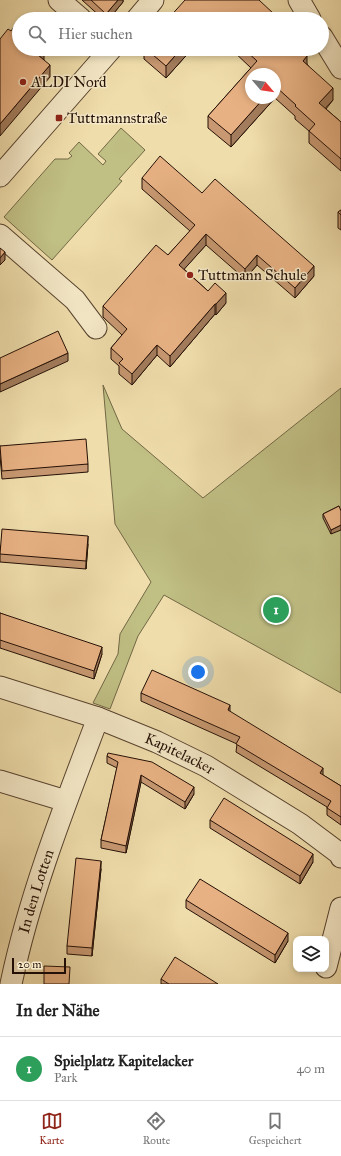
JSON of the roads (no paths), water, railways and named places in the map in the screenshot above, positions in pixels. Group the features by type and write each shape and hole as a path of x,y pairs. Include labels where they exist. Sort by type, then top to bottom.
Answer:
{"street":[{"path":"59,0 73,12"},
{"path":"143,12 154,0"},
{"path":"299,0 306,12"},
{"path":"329,49 341,68"},
{"path":"0,176 105,56"},
{"path":"0,235 75,300 96,328"},
{"name":"Kapitelacker","path":"0,687 98,718 157,742 206,766 300,824 340,854 341,857"},
{"name":"In den Lotten","path":"11,984 26,924 66,801 98,718"},
{"path":"0,781 66,801"},
{"path":"329,956 341,908"},
{"path":"321,984 325,972"}],"place":[{"name":"ALDI Nord","path":"23,82"},
{"name":"Tuttmannstraße","path":"59,118"},
{"name":"Tuttmann Schule","path":"190,275"},
{"name":"Spielplatz Kapitelacker","path":"276,610"}]}
